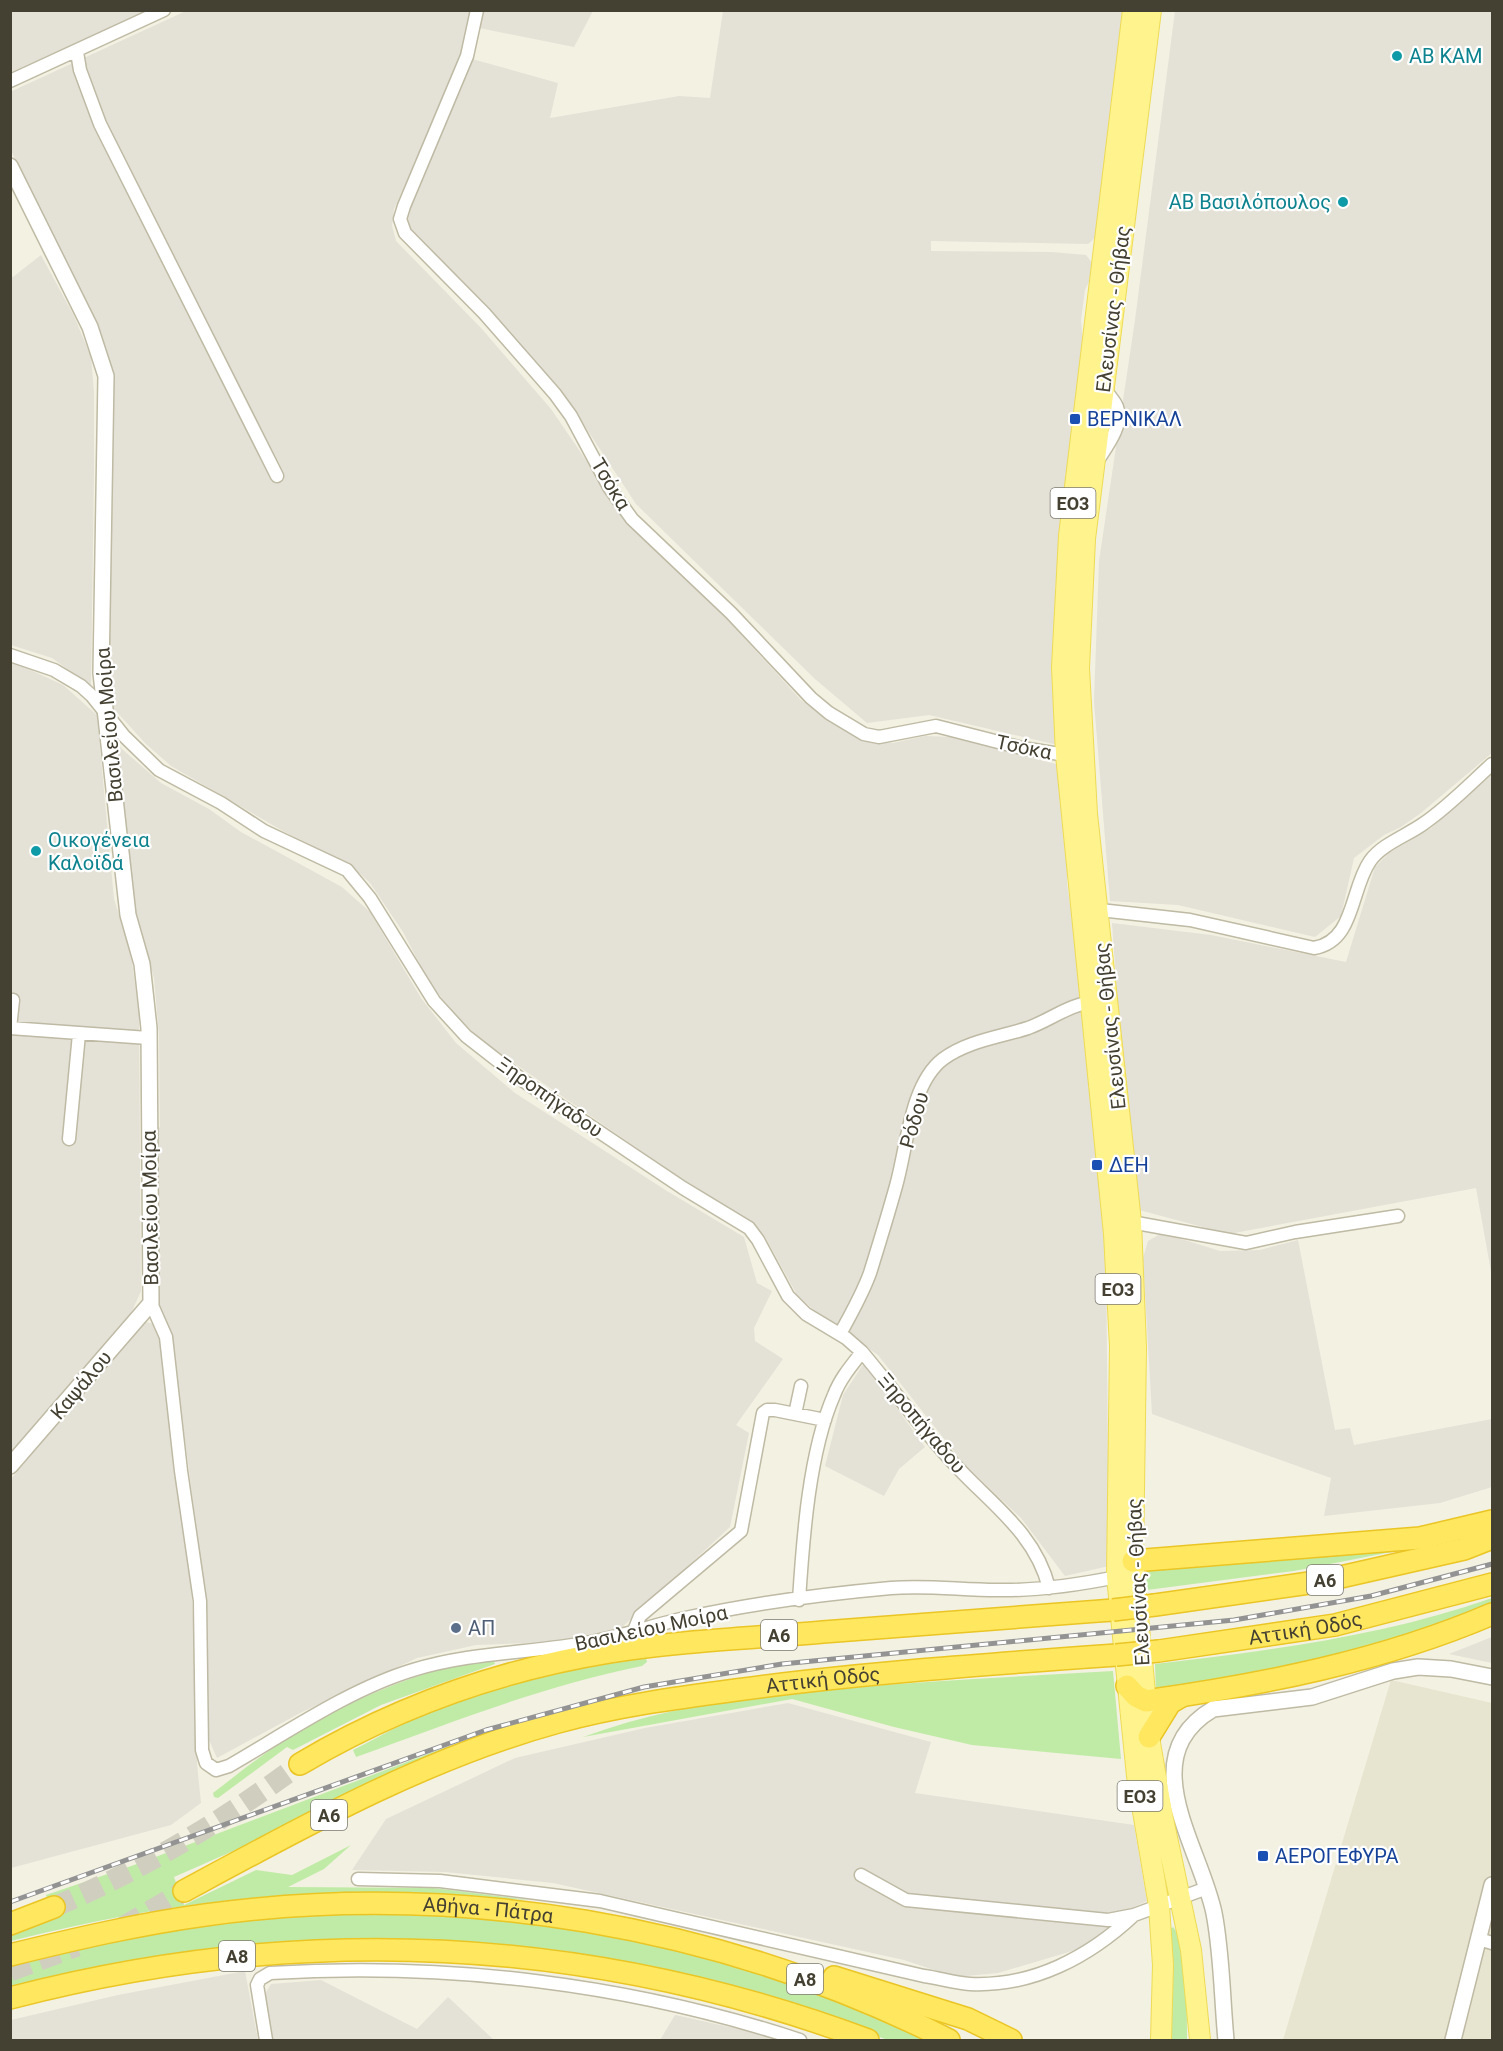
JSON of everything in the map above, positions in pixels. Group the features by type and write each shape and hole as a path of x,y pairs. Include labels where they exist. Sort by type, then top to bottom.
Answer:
{"highway":[{"path":"1133,1561 1420,1538 1492,1521"},
{"name":"Α6","path":"300,1764 392,1716 451,1692 551,1664 611,1652 729,1639 1155,1605 1323,1581 1464,1549 1492,1538"},
{"name":"Αττική Οδός","path":"184,1891 284,1837 399,1780 477,1748 558,1722 645,1702 813,1679 1116,1655 1335,1625 1492,1584"},
{"path":"1127,1686 1136,1696 1146,1701 1349,1664 1449,1633 1492,1614"},
{"path":"1149,1737 1170,1703 1182,1696"},
{"name":"Αθήνα - Πάτρα","path":"10,1956 166,1920 250,1910 334,1905 419,1905 518,1911 656,1934 784,1971 878,2007 949,2040"},
{"path":"10,1924 54,1907"},
{"path":"656,1934 751,1953 855,1983 968,2019 1011,2040"},
{"name":"Α8","path":"10,1998 135,1970 215,1958 336,1949 419,1949 534,1958 613,1969 710,1990 868,2040"},
{"path":"810,2020 848,2040"}],"main road":[{"name":"Ελευσίνας - Θήβας","path":"1133,10 1066,560 1062,667 1066,755 1131,1222 1136,1347 1133,1561 1149,1737 1162,1819 1191,1950 1200,2040"},
{"name":"Ελευσίνας - Θήβας","path":"1089,909 1079,668 1082,574 1151,10"},
{"name":"Ελευσίνας - Θήβας","path":"1099,1002 1118,1291 1117,1577 1137,1776 1159,1906 1163,1965 1161,2040"},
{"path":"1117,1577 1133,1561"}],"street":[{"path":"10,81 164,10"},
{"name":"Τσόκα","path":"477,10 467,56 404,206 400,219 405,233 484,313 555,394 576,424 609,487 632,519 731,612 811,698 829,713 864,734 879,737 936,726 1022,748 1066,755"},
{"path":"77,52 80,70 100,124 276,476"},
{"name":"Βασιλείου Μοίρα","path":"10,166 90,327 106,376 101,607 104,710 111,749 128,915 137,944 145,987 148,1038 151,1303 166,1336 181,1471 200,1601 202,1652 200,1738 203,1758 210,1768 222,1770 322,1712 412,1671 471,1657 550,1649 633,1633 689,1617 902,1587 933,1586 997,1590 1049,1588 1117,1577"},
{"name":"Ξηροπήγαδου","path":"10,655 54,670 92,696 124,736 159,770 216,800 245,821 281,841 347,870 370,898 434,1001 466,1036 525,1082 683,1188 749,1228 758,1240 788,1296 806,1314 840,1334 862,1352 958,1469 1002,1509 1040,1564 1049,1588"},
{"path":"1089,909 1190,920 1314,948 1322,947 1338,938 1346,926 1360,883 1372,858 1424,824 1492,764"},
{"path":"13,1000 10,1028 148,1038"},
{"name":"Ρόδου","path":"840,1334 855,1310 869,1276 897,1184 918,1099 934,1067 953,1053 984,1040 1042,1022 1067,1008 1099,1002"},
{"path":"69,1139 79,1034"},
{"path":"1131,1222 1176,1228 1246,1243 1294,1232 1398,1216"},
{"name":"Καψάλου","path":"10,1466 151,1303"},
{"path":"799,1600 812,1483 825,1420 834,1393 862,1352"},
{"path":"795,1414 801,1386"},
{"path":"633,1633 640,1616 738,1536 763,1413 767,1410 775,1410 825,1420"},
{"path":"1226,2040 1214,1914 1179,1808 1173,1778 1173,1761 1179,1744 1200,1717 1213,1709 1312,1697 1393,1671 1418,1667 1451,1668 1492,1677"},
{"path":"861,1875 885,1886 906,1900 1108,1920 1134,1915 1207,1888"},
{"path":"358,1880 440,1881 600,1901 924,1976 970,1984 1011,1981 1062,1967 1107,1940 1134,1915"},
{"path":"1453,2040 1486,1941 1492,1885"},
{"path":"266,2040 257,1985 260,1979 270,1973 365,1970 469,1975 593,1989 676,2004 800,2040"}],"shaded area":[{"path":"11,10 148,10 148,11 11,72"},
{"path":"186,11 472,11 463,56 394,209 392,226 396,241 481,328 551,409 601,482 800,699 831,723 862,738 893,743 925,736 952,737 1067,767 1067,883 1081,986 1100,1050 1106,1255 1109,1566 1065,1576 1021,1518 964,1464 878,1355 816,1312 797,1295 764,1235 748,1221 669,1170 485,1043 460,1020 430,984 403,932 370,883 352,866 283,831 171,766 146,744 114,709 107,639 113,392 11,150 10,92"},
{"path":"482,11 593,11 574,47 479,28"},
{"path":"723,11 1129,11 1095,238 1088,244 931,241 931,251 1052,252 1086,255 1093,264 1092,275 1085,290 1081,320 1083,344 1055,589 1062,746 929,715 867,723 815,679 636,504 559,387 407,229 405,217 472,59 558,83 550,118 679,96 710,98"},
{"path":"1175,11 1492,11 1492,753 1421,813 1401,827 1384,835 1354,858 1341,916 1315,937 1178,905 1110,901 1094,701 1099,561 1135,320"},
{"path":"41,255 74,316 91,357 94,392 94,473 91,686 52,658 11,645 11,276 13,277"},
{"path":"11,661 63,685 97,715 114,899 131,954 139,1015 141,1291 129,1318 11,1452"},
{"path":"114,742 161,783 209,809 241,832 342,887 370,912 421,998 456,1043 515,1093 667,1191 744,1237 757,1283 772,1291 754,1328 755,1341 783,1359 736,1425 749,1433 730,1527 619,1630 558,1642 476,1645 417,1658 300,1713 217,1758 209,1740 208,1682 199,1548 171,1332 158,1305 152,1122 160,1128 159,1035 154,978 136,917 127,868"},
{"path":"1492,774 1492,1277 1476,1188 1229,1234 1139,1210 1123,1080 1112,923 1211,935 1346,962 1375,867 1389,853 1430,829"},
{"path":"1162,1233 1220,1251 1260,1250 1298,1240 1335,1430 1350,1428 1354,1445 1492,1419 1492,1487 1440,1503 1324,1516 1331,1478 1152,1414 1143,1258 1148,1241"},
{"path":"143,1321 153,1324 162,1337 188,1537 195,1650 197,1764 201,1803 171,1825 11,1868 11,1479"},
{"path":"864,1363 925,1447 899,1469 884,1496 825,1466 843,1395"},
{"path":"1492,1637 1492,1663 1449,1654"},
{"path":"1391,1680 1492,1703 1492,2040 1283,2040"},
{"path":"788,1703 931,1742 915,1793 1134,1825 1147,1901 1118,1914 1110,1929 1089,1946 998,1973 955,1977 904,1960 553,1883 445,1872 352,1870 386,1819 515,1758 645,1728"},
{"path":"245,1971 258,2040 11,2040 11,2020 118,1995"},
{"path":"321,1980 417,2029 448,1997 494,2040 273,2040 265,1994 271,1984"},
{"path":"675,2015 752,2032 773,2040 660,2040"}],"green space":[{"path":"1407,1549 1294,1571 1147,1590 1146,1566"},
{"path":"1492,1598 1492,1605 1361,1652 1156,1692 1155,1664 1240,1654 1368,1632 1410,1623"},
{"path":"646,1658 647,1662 642,1666 532,1695 356,1757 353,1750 421,1715 483,1692 564,1672"},
{"path":"487,1659 494,1661 495,1664 381,1705 293,1750 287,1747 218,1798 214,1797 213,1793 271,1749 337,1710 411,1679"},
{"path":"1113,1671 1121,1759 972,1745 894,1727 792,1699 583,1737 650,1716 754,1697 986,1678"},
{"path":"449,1746 450,1750 324,1811 174,1877 184,1905 256,1870 292,1875 351,1845 324,1869 288,1887 434,1888 529,1900 366,1893 260,1897 134,1914 11,1941 11,1935 55,1919 46,1895 137,1864"},
{"path":"335,1912 469,1914 619,1934 782,1978 933,2040 888,2040 812,2013 417,1942 11,1991 11,1963 166,1928"},
{"path":"1173,1927 1182,1948 1184,1963 1187,2040 1169,2040 1172,2013 1170,1929"}],"tunnel":[{"path":"54,1907 120,1876 181,1843 241,1806 300,1764"},
{"path":"123,1927 184,1891"},
{"path":"10,1971 77,1946"}],"railway":[{"path":"10,1902 486,1730 644,1687 782,1664 1234,1620 1371,1596 1492,1564"}],"place":[{"name":"ΑΒ ΚΑΜ","path":"1397,56"},
{"name":"ΑΒ Βασιλόπουλος","path":"1343,202"},
{"name":"ΒΕΡΝΙΚΑΛ","path":"1075,419"},
{"name":"Οικογένεια Καλοϊδά","path":"36,851"},
{"name":"ΔΕΗ","path":"1097,1165"},
{"name":"ΑΠ","path":"456,1628"},
{"name":"ΑΕΡΟΓΕΦΥΡΑ","path":"1263,1856"}]}
